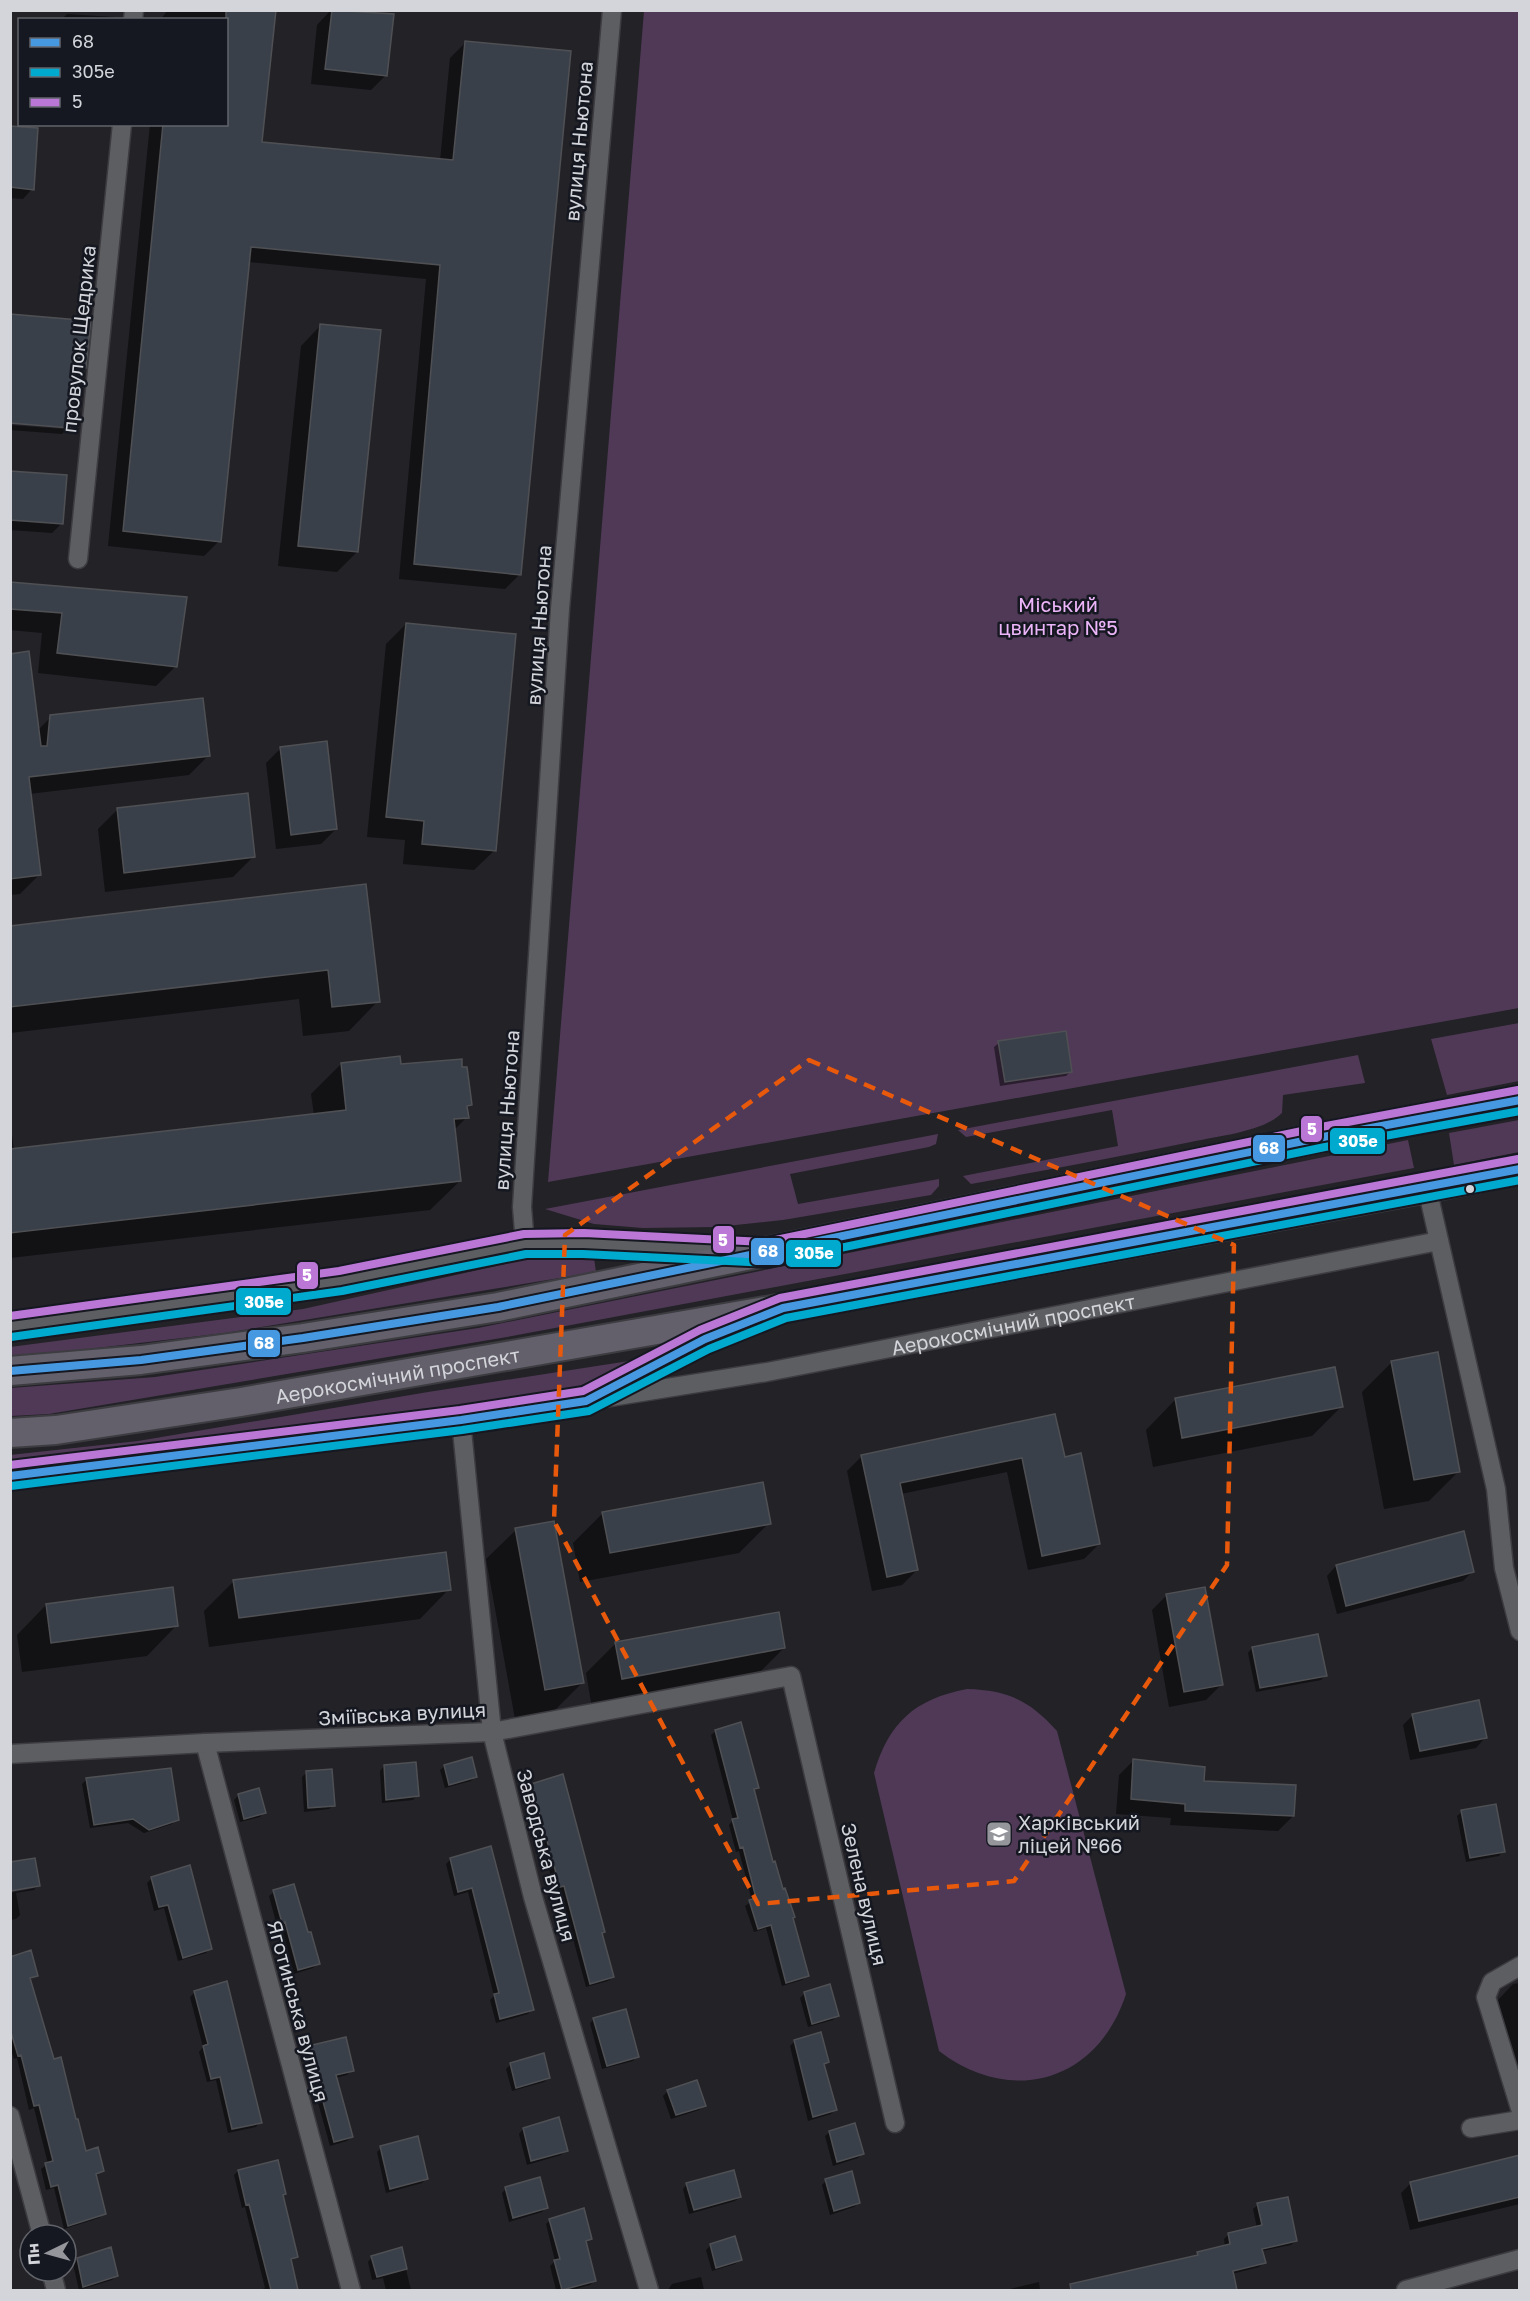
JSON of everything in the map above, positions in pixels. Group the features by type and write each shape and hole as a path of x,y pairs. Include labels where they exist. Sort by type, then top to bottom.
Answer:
{"main road":[{"path":"10,1371 141,1360 303,1338 498,1307 1323,1137 1520,1101"},
{"name":"Аерокосмічний проспект","path":"10,1433 56,1430 241,1402 783,1308 1520,1169"}],"street":[{"name":"вулиця Ньютона","path":"525,1244 522,1207 560,609 612,10"},
{"name":"провулок Щедрика","path":"78,559 123,126"},
{"path":"1427,1188 1496,1489 1512,1566 1520,1631"},
{"name":"Аерокосмічний проспект","path":"10,1476 461,1420 766,1372 1439,1241"},
{"path":"10,1327 341,1281 525,1244 583,1243 767,1253"},
{"name":"Аерокосмічний проспект","path":"586,1401 705,1339 783,1308"},
{"name":"Заводська вулиця","path":"461,1420 492,1732 533,1897 649,2290"},
{"name":"Зміївська вулиця","path":"10,1754 205,1743 492,1732 791,1676"},
{"name":"Зелена вулиця","path":"791,1676 895,2123"},
{"name":"Яготинська вулиця","path":"205,1743 351,2290"},
{"path":"1520,1966 1492,1982 1486,1997 1520,2108"},
{"path":"10,2116 39,2223"},
{"path":"1472,2128 1520,2120"},
{"path":"1406,2290 1520,2259"}],"highlighted area":[{"path":"809,1060 1234,1245 1227,1565 1014,1881 758,1904 554,1521 565,1235"}],"green space":[{"name":"Міський цвинтар №5","path":"644,11 1519,11 1519,1008 548,1182"},
{"path":"1519,1023 1519,1081 1447,1095 1431,1039"},
{"path":"1358,1055 1365,1083 1283,1095 1282,1113 1252,1129 971,1184 963,1176 1118,1146 1112,1110 966,1137 958,1130"},
{"path":"1519,1120 1519,1152 1454,1165 1449,1133"},
{"path":"938,1134 936,1144 929,1147 790,1174 798,1204 939,1179 939,1186 931,1195 783,1220 717,1227 643,1228 594,1224 545,1209"},
{"path":"1408,1140 1414,1168 507,1337 49,1414 11,1416 11,1388 155,1377 478,1328"},
{"path":"559,1252 594,1258 596,1272 225,1333 11,1358 10,1347 303,1309"},
{"path":"629,1361 620,1370 556,1395 11,1469 10,1455 138,1441"},
{"path":"967,1689 995,1692 1017,1699 1037,1712 1057,1731 1126,1994 1113,2024 1095,2047 1074,2065 1049,2076 1023,2081 995,2078 967,2068 939,2051 874,1773 888,1740 907,1716 933,1699"}],"building":[{"path":"226,10 276,10 262,142 453,160 465,41 571,51 521,575 414,564 440,265 251,247 221,542 123,531 163,126 228,126 228,18 226,18"},
{"path":"332,10 394,14 387,76 325,69"},
{"path":"10,126 38,128 34,190 10,187"},
{"path":"10,314 91,321 86,368 75,367 70,428 10,423"},
{"path":"320,324 381,330 358,552 298,546"},
{"path":"10,471 67,475 63,524 10,520"},
{"path":"10,582 187,597 177,667 57,653 62,613 10,609"},
{"path":"406,623 516,634 496,851 422,844 424,821 386,817"},
{"path":"29,651 41,746 47,746 50,715 203,698 210,756 29,777 41,875 10,879 10,654"},
{"path":"327,741 337,829 291,835 280,747"},
{"path":"248,793 255,857 124,873 117,808"},
{"path":"366,884 380,1002 332,1007 328,970 10,1007 10,926"},
{"path":"1066,1031 1072,1072 1005,1082 998,1041"},
{"path":"400,1056 401,1064 462,1059 462,1067 467,1067 472,1105 467,1106 469,1118 454,1119 461,1181 10,1233 10,1149 346,1110 341,1063"},
{"path":"1438,1352 1460,1472 1414,1480 1391,1361"},
{"path":"1335,1367 1343,1407 1182,1438 1175,1398"},
{"path":"1055,1414 1065,1457 1081,1453 1100,1544 1042,1556 1022,1458 900,1483 918,1570 887,1577 861,1455"},
{"path":"763,1482 771,1524 610,1553 602,1512"},
{"path":"554,1521 584,1683 545,1690 515,1528"},
{"path":"1464,1531 1474,1572 1346,1606 1336,1565"},
{"path":"446,1552 451,1590 239,1618 233,1580"},
{"path":"173,1587 178,1626 51,1643 46,1604"},
{"path":"1205,1587 1223,1685 1184,1692 1166,1594"},
{"path":"779,1612 785,1648 622,1679 615,1642"},
{"path":"1318,1634 1327,1676 1260,1688 1252,1647"},
{"path":"1479,1700 1487,1738 1420,1751 1412,1714"},
{"path":"741,1722 759,1788 754,1789 773,1862 775,1861 783,1889 785,1888 795,1917 793,1918 809,1976 786,1983 771,1925 758,1929 749,1900 756,1898 743,1847 740,1848 732,1819 738,1818 715,1730"},
{"path":"472,1757 477,1777 449,1785 444,1765"},
{"path":"1133,1759 1205,1767 1204,1781 1296,1785 1294,1816 1185,1811 1185,1804 1131,1799"},
{"path":"416,1762 419,1796 386,1800 384,1765"},
{"path":"171,1768 179,1820 149,1830 133,1819 94,1825 86,1778"},
{"path":"332,1769 335,1806 308,1808 306,1771"},
{"path":"563,1774 605,1932 602,1933 614,1977 590,1984 564,1886 560,1887 531,1784"},
{"path":"259,1788 266,1813 244,1819 238,1794"},
{"path":"1496,1804 1505,1852 1470,1858 1461,1810"},
{"path":"491,1846 534,2010 500,2019 494,1994 499,1993 472,1888 458,1892 450,1858"},
{"path":"35,1858 40,1886 10,1891 10,1862"},
{"path":"190,1865 212,1949 183,1958 168,1905 159,1907 151,1877"},
{"path":"294,1884 320,1964 298,1970 285,1922 282,1923 273,1890"},
{"path":"31,1950 38,1976 30,1978 54,2059 61,2057 86,2151 98,2147 104,2171 96,2174 106,2214 78,2223 67,2223 58,2185 51,2187 45,2163 53,2161 39,2105 34,2106 21,2055 18,2056 10,2029 10,1957"},
{"path":"227,1981 262,2123 232,2129 220,2077 211,2079 203,2046 208,2044 194,1991"},
{"path":"830,1984 839,2016 812,2024 804,1992"},
{"path":"626,2009 639,2057 607,2066 593,2018"},
{"path":"821,2032 829,2062 824,2064 837,2110 813,2117 794,2040"},
{"path":"346,2037 354,2071 336,2075 353,2137 334,2142 308,2046"},
{"path":"544,2053 550,2078 516,2088 510,2063"},
{"path":"697,2080 706,2106 676,2115 667,2090"},
{"path":"559,2117 568,2151 531,2161 523,2128"},
{"path":"855,2123 864,2154 837,2162 829,2131"},
{"path":"418,2136 428,2179 390,2189 380,2146"},
{"path":"1520,2155 1520,2197 1419,2221 1410,2182"},
{"path":"278,2160 286,2194 283,2195 298,2257 291,2259 298,2290 271,2290 238,2170"},
{"path":"734,2170 741,2197 694,2210 686,2183"},
{"path":"852,2171 860,2203 834,2211 825,2179"},
{"path":"540,2177 548,2208 513,2218 505,2187"},
{"path":"1288,2197 1297,2241 1262,2249 1266,2263 1233,2271 1237,2290 1071,2290 1070,2284 1198,2255 1197,2252 1230,2244 1228,2233 1262,2225 1257,2203"},
{"path":"584,2208 592,2239 586,2241 596,2281 562,2290 554,2260 560,2259 549,2219"},
{"path":"735,2236 742,2260 716,2268 710,2244"},
{"path":"111,2247 118,2276 83,2287 78,2258"},
{"path":"402,2247 407,2269 377,2277 371,2256"}],"transit line":[{"name":"5","path":"10,1316 339,1271 524,1234 584,1233 766,1242 1321,1127 1518,1090"},
{"name":"68","path":"10,1371 141,1360 303,1338 498,1307 1323,1137 1520,1100"},
{"name":"305e","path":"11,1337 342,1291 526,1254 583,1254 768,1263 1325,1147 1520,1111"},
{"name":"5","path":"10,1465 460,1410 583,1391 700,1330 780,1298 1518,1159"},
{"name":"68","path":"10,1476 461,1420 586,1401 705,1339 783,1308 1520,1169"},
{"name":"305e","path":"11,1486 462,1430 589,1411 709,1349 786,1318 1520,1180"}],"place":[{"name":"Харківський ліцей №66","path":"999,1834"}]}
